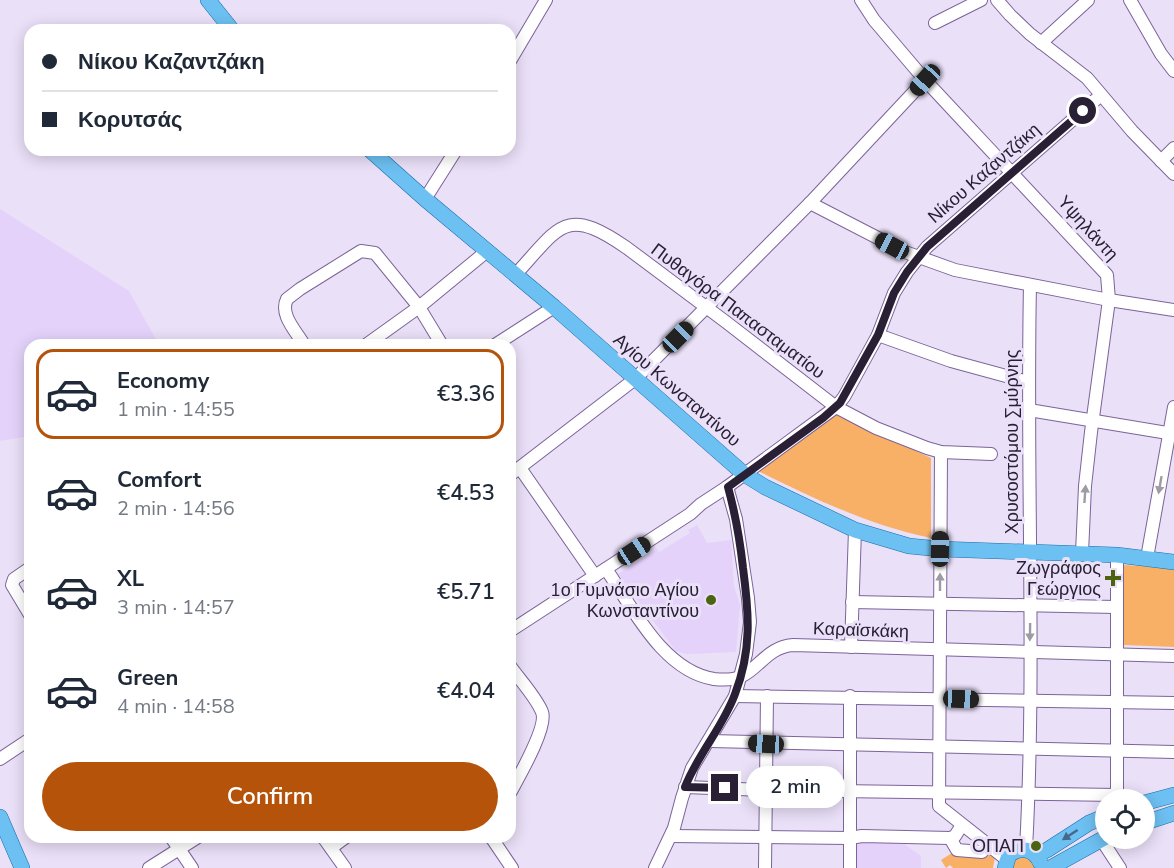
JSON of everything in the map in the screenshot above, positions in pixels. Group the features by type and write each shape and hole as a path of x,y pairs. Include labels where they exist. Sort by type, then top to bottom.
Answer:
{"main road":[{"path":"208,0 227,24"},
{"name":"Αγίου Κωνσταντίνου","path":"377,156 424,199 516,274 747,477 855,530 909,546 1117,555 1174,562"},
{"path":"1155,800 1174,795"},
{"path":"1155,819 1174,813"},
{"path":"0,817 22,868"},
{"path":"1006,864 1017,850 1034,858 1095,821"},
{"path":"1050,868 1095,843"}],"street":[{"path":"516,51 546,0"},
{"name":"Υψηλάντη","path":"861,0 873,20 925,80 1107,275 1109,300 1092,419 1085,486 1082,553"},
{"path":"935,23 981,0"},
{"path":"997,0 1041,43 1088,78 1132,131 1174,174"},
{"path":"1041,43 1088,0"},
{"path":"1130,0 1161,54 1174,71"},
{"path":"516,470 635,379 810,203 925,80"},
{"name":"Νίκου Καζαντζάκη","path":"516,628 690,514 704,509 836,407 878,335 894,293 919,258 936,238 1101,95"},
{"path":"1161,161 1174,148"},
{"path":"424,199 452,156"},
{"path":"810,203 919,258 967,273 1174,310"},
{"name":"Πυθαγόρα Παπασταματίου","path":"516,274 555,232 571,224 582,224 610,237 836,407 887,432 941,452 991,453"},
{"path":"300,339 285,313 285,302 293,294 361,251 375,253 419,307 438,339"},
{"path":"374,339 419,307 487,251"},
{"name":"Χρυσοστόμου Σμύρνης","path":"1030,286 1028,382 1031,552 1029,794 1034,858"},
{"path":"504,339 554,307"},
{"path":"878,335 951,361 1028,382"},
{"path":"1147,558 1172,434 1174,407"},
{"path":"1029,410 1172,434"},
{"path":"941,452 939,808 1006,864"},
{"path":"516,472 595,576"},
{"path":"656,868 671,836 692,768 735,696 749,635 749,615 739,537 729,490"},
{"path":"851,647 855,530"},
{"path":"1117,555 1117,789"},
{"path":"606,569 651,633 680,666 715,679 741,676"},
{"path":"24,572 14,579 12,585 24,605"},
{"path":"852,602 1116,607"},
{"name":"Καραϊσκάκη","path":"741,676 769,655 788,646 1174,656"},
{"path":"516,674 540,707 543,717 536,739 516,781"},
{"path":"735,696 1174,702"},
{"path":"765,868 767,696"},
{"path":"850,696 850,868"},
{"path":"710,741 1174,752"},
{"path":"0,759 24,743"},
{"path":"685,787 1095,796"},
{"path":"671,836 950,838 955,836 962,825"},
{"path":"950,838 957,850 982,852"},
{"path":"174,843 192,868"},
{"path":"149,868 189,843"},
{"path":"327,843 345,868"},
{"path":"331,848 338,843"},
{"path":"495,843 512,868"},
{"path":"1109,849 1120,868"}],"shaded area":[{"path":"0,209 129,291 156,339 24,339 24,437 0,441"},
{"path":"836,414 931,458 931,538 863,518 756,470"},
{"path":"697,525 707,543 731,540 734,586 740,605 736,652 687,654 676,651 618,574 657,549 659,552 690,533 688,530"},
{"path":"1124,565 1174,568 1174,647 1124,645"},
{"path":"855,841 900,841 921,856 921,868 856,868"},
{"path":"986,850 995,857 993,868 953,868 950,865 946,868 941,860 952,853"},
{"path":"1018,856 1029,857 1035,868 1012,868"}],"place":[{"name":"Ζωγράφος Γεώργιος","path":"1113,578"},
{"name":"1ο Γυμνάσιο Αγίου Κωνσταντίνου","path":"711,600"},
{"name":"ΟΠΑΠ","path":"1036,846"}],"route":[{"path":"725,788 685,787 692,768 735,696 748,644 750,622 748,598 736,519 728,487 823,418 840,403 878,335 894,293 927,247 1083,111"}]}
